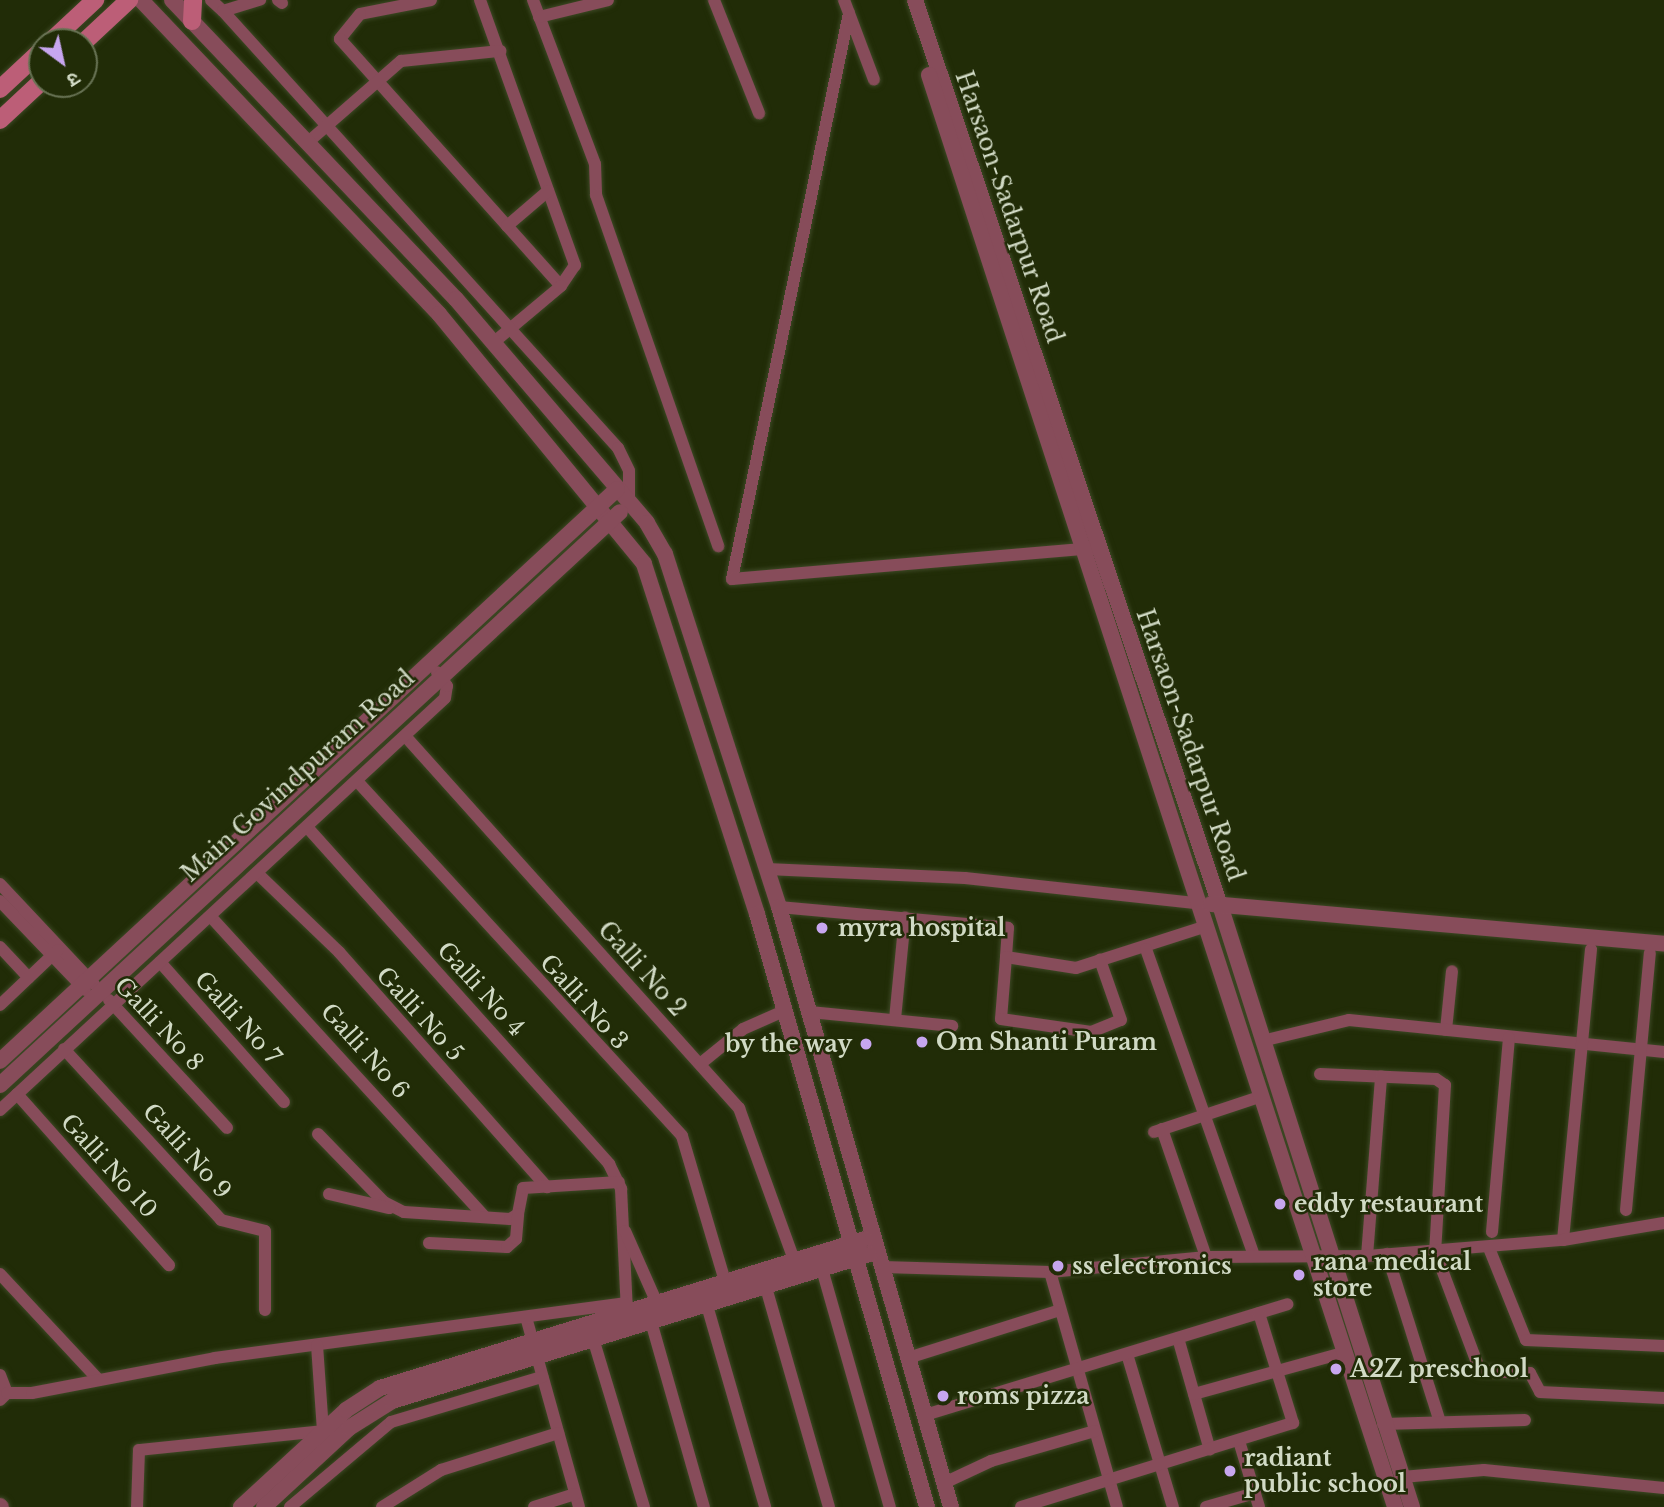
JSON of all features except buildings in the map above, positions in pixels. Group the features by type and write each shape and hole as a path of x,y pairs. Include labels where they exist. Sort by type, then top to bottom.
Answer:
{"main road":[{"path":"65,28 95,0"},
{"path":"98,29 129,0"},
{"path":"192,21 193,0"},
{"path":"0,89 28,63"},
{"path":"0,120 28,94"}],"street":[{"path":"141,0 439,314 612,519 653,587 786,1010 927,1507"},
{"path":"172,0 493,343 629,503 666,554 779,907 951,1507"},
{"path":"211,0 618,448 629,471 629,503"},
{"path":"223,11 260,0"},
{"path":"431,0 360,14 347,25 344,47 377,80 561,286"},
{"path":"480,0 575,265 561,286 493,343"},
{"path":"533,0 595,164 596,195 718,547"},
{"path":"539,17 608,0"},
{"path":"714,0 759,113"},
{"path":"844,0 874,80"},
{"name":"Harsaon-Sadarpur Road","path":"904,0 1195,903 1262,1096 1412,1507"},
{"name":"Harsaon-Sadarpur Road","path":"915,0 1220,905 1262,1041 1320,1255 1343,1353 1395,1507"},
{"path":"849,13 733,579 1082,547 1100,548"},
{"path":"307,143 377,80 415,57 500,51"},
{"path":"507,226 548,191"},
{"name":"Main Govindpuram Road","path":"0,1085 91,989 429,663 617,489"},
{"name":"Main Govindpuram Road","path":"0,1061 91,989 441,676 629,503"},
{"path":"0,1110 406,737 445,698 441,676 429,663"},
{"name":"Galli No 2","path":"406,737 739,1108 794,1260"},
{"name":"Galli No 3","path":"357,781 682,1136 725,1281"},
{"name":"Galli No 4","path":"307,827 619,1182"},
{"path":"767,869 965,877 1657,949 1641,1050 1626,1210"},
{"name":"Galli No 5","path":"257,873 339,952 547,1187"},
{"path":"0,884 57,951"},
{"path":"0,901 57,951"},
{"path":"779,907 1008,928 1001,1018 1091,1032 1121,1020 1100,961"},
{"name":"Galli No 6","path":"211,917 485,1217"},
{"path":"895,1019 905,917"},
{"path":"1006,957 1076,968 1146,949 1204,927"},
{"path":"0,947 29,978"},
{"path":"1146,949 1254,1256"},
{"path":"1563,1240 1591,949"},
{"path":"0,1005 57,951"},
{"name":"Galli No 8","path":"57,951 91,989 113,1004 227,1128"},
{"name":"Galli No 7","path":"160,962 284,1102"},
{"path":"1446,1030 1452,971"},
{"path":"700,1064 743,1029 786,1010"},
{"path":"810,1012 952,1026"},
{"path":"1262,1041 1335,1020 1664,1052"},
{"path":"1492,1232 1509,1038"},
{"name":"Galli No 9","path":"64,1049 221,1220 267,1233 265,1310"},
{"path":"1320,1074 1381,1077 1445,1085 1435,1251 1480,1371 1530,1373 1541,1392 1664,1398"},
{"path":"1367,1256 1381,1077"},
{"name":"Galli No 10","path":"17,1094 169,1265"},
{"path":"1206,1257 1158,1131 1262,1096"},
{"path":"318,1134 396,1209"},
{"path":"429,1243 507,1247 516,1239 519,1191 619,1182 627,1313"},
{"path":"329,1194 396,1209 485,1217 518,1214"},
{"path":"883,1267 1049,1272 1206,1257 1367,1256 1563,1240 1664,1223"},
{"path":"622,1225 656,1301"},
{"path":"264,1507 381,1406 534,1345 656,1301 765,1284 820,1261 876,1244"},
{"path":"1489,1248 1526,1340 1664,1346"},
{"path":"1387,1254 1440,1422"},
{"path":"0,1375 4,1396 317,1345 526,1317 627,1313 650,1318 704,1295 725,1281 794,1260 820,1261"},
{"path":"820,1261 890,1507"},
{"path":"1049,1272 1117,1507"},
{"path":"0,1274 99,1380"},
{"path":"765,1284 829,1507"},
{"path":"704,1295 765,1507"},
{"path":"925,1415 1287,1304"},
{"path":"908,1358 1060,1310"},
{"path":"241,1507 323,1431 380,1388 534,1345 592,1335 627,1313"},
{"path":"1021,1507 1161,1466 1294,1421 1259,1313"},
{"path":"526,1317 579,1507"},
{"path":"650,1318 704,1507"},
{"path":"592,1335 644,1507"},
{"path":"1178,1338 1210,1450"},
{"path":"317,1345 323,1431"},
{"path":"1127,1353 1173,1507"},
{"path":"1194,1394 1343,1353"},
{"path":"290,1507 391,1422 542,1377"},
{"path":"1383,1424 1525,1420"},
{"path":"137,1507 139,1450 323,1431"},
{"path":"944,1483 991,1461 1095,1431"},
{"path":"383,1507 441,1470 558,1433"},
{"path":"1239,1441 1259,1507"},
{"path":"1402,1477 1485,1471 1664,1488"},
{"path":"1206,1507 1255,1493"},
{"path":"534,1507 575,1494"}],"place":[{"name":"myra hospital","path":"822,928"},
{"name":"Om Shanti Puram","path":"922,1042"},
{"name":"by the way","path":"866,1044"},
{"name":"eddy restaurant","path":"1280,1204"},
{"name":"ss electronics","path":"1058,1266"},
{"name":"rana medical store","path":"1299,1275"},
{"name":"A2Z preschool","path":"1336,1369"},
{"name":"roms pizza","path":"943,1396"},
{"name":"radiant public school","path":"1230,1471"}]}
